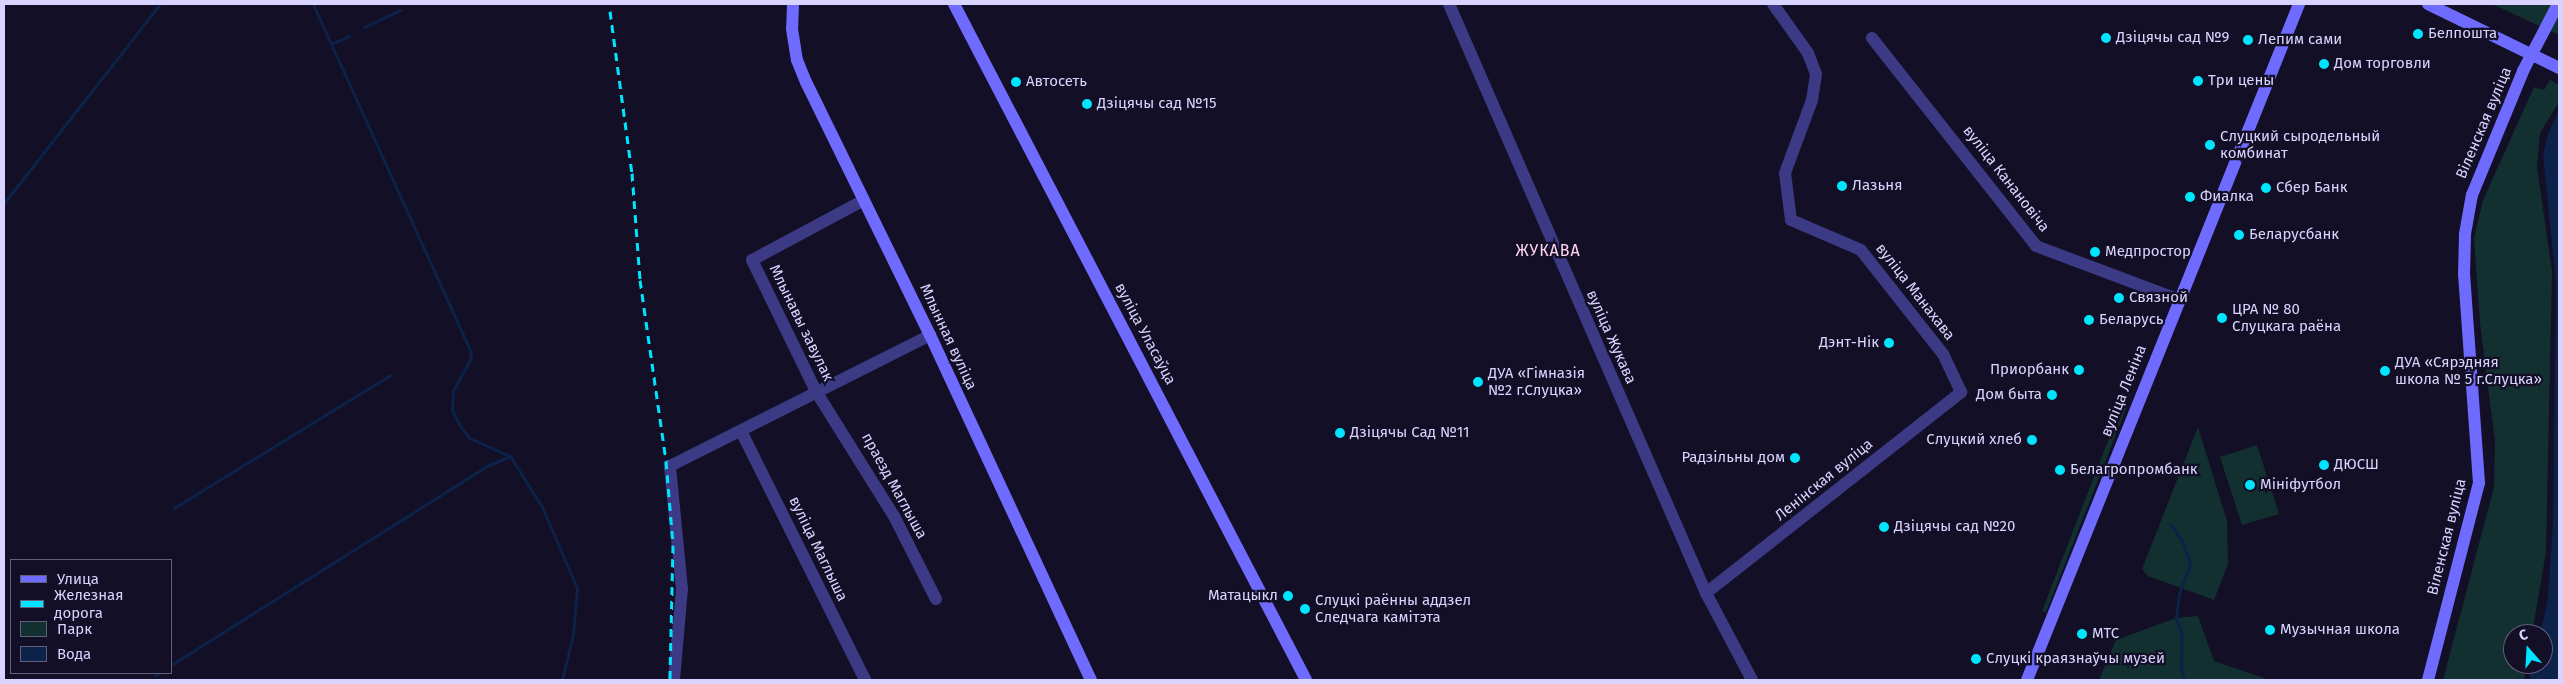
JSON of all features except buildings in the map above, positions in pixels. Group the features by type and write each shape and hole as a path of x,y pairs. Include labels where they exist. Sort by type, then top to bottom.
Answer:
{"main road":[{"name":"Млынная вуліца","path":"793,4 792,29 798,60 930,335 1091,680"},
{"name":"вуліца Уласаўца","path":"954,4 1306,680"},
{"name":"вуліца Леніна","path":"2027,680 2299,4"},
{"path":"2428,4 2531,53 2557,68"},
{"name":"Віленская вуліца","path":"2428,680 2479,483 2464,275 2465,234 2475,187 2531,53 2558,4"}],"street":[{"name":"вуліца Жукава","path":"1449,4 1706,593 1752,680"},
{"name":"вуліца Манахава","path":"1773,4 1808,53 1816,74 1812,100 1784,172 1791,220 1861,250 1950,364 1961,392"},
{"name":"вуліца Канановіча","path":"1872,38 2036,246 2180,300"},
{"name":"Млынавы завулак","path":"674,680 682,589 670,466 817,393 752,260 864,200"},
{"path":"817,393 930,335"},
{"name":"Ленінская вуліца","path":"1706,593 1961,392"},
{"name":"праезд Маглыша","path":"817,393 894,516 936,599"},
{"name":"вуліца Маглыша","path":"741,431 865,680"}],"green space":[{"path":"2492,4 2559,4 2559,35"},
{"path":"2550,80 2559,85 2559,102 2540,133 2537,167 2552,271 2546,552 2534,624 2503,624 2503,674 2524,674 2525,680 2443,680 2494,487 2495,442 2480,323 2474,238 2483,200 2534,87 2544,90"},
{"path":"2123,402 2128,404 2046,612 2042,611"},
{"path":"2198,427 2227,521 2228,564 2214,600 2148,576 2142,569"},
{"name":"Мініфутбол","path":"2257,445 2279,514 2242,525 2220,457"},
{"path":"2198,616 2214,661 2270,680 2099,680 2116,640 2176,618"}],"water":[{"path":"2559,110 2559,680 2530,680 2530,674 2553,674 2553,624 2542,624 2548,598 2553,522 2556,283 2543,155 2548,134"}],"waterway":[{"path":"4,203 160,4"},
{"path":"313,4 471,352 470,360 453,391 452,410 469,438 510,456 542,507 577,588 573,634 562,680"},
{"path":"364,27 400,10"},
{"path":"331,44 349,36"},
{"path":"174,508 390,375"},
{"path":"172,664 489,465 510,456"},
{"path":"2170,523 2183,542 2190,565 2179,593 2176,618 2182,635 2181,670 2184,680"}],"railway":[{"path":"610,11 632,173 640,280 666,461 673,545 670,680"}],"place":[{"name":"Белпошта","path":"2418,34"},
{"name":"Дзіцячы сад №9","path":"2106,38"},
{"name":"Лепим сами","path":"2248,40"},
{"name":"Дом торговли","path":"2324,64"},
{"name":"Три цены","path":"2198,81"},
{"name":"Автосеть","path":"1016,82"},
{"name":"Дзіцячы сад №15","path":"1087,104"},
{"name":"Слуцкий сыродельный комбинат","path":"2210,145"},
{"name":"Лазьня","path":"1842,186"},
{"name":"Сбер Банк","path":"2266,188"},
{"name":"Фиалка","path":"2190,197"},
{"name":"Беларусбанк","path":"2239,235"},
{"name":"Медпростор","path":"2095,252"},
{"name":"Связной","path":"2119,298"},
{"name":"ЦРА № 80 Слуцкага раёна","path":"2222,318"},
{"name":"Беларусь","path":"2089,320"},
{"name":"Дэнт-Нік","path":"1889,343"},
{"name":"Приорбанк","path":"2079,370"},
{"name":"ДУА «Сярэдняя школа № 5 г.Слуцка»","path":"2385,371"},
{"name":"ДУА «Гімназія №2 г.Слуцка»","path":"1478,382"},
{"name":"Дом быта","path":"2052,395"},
{"name":"Дзіцячы Сад №11","path":"1340,433"},
{"name":"Слуцкий хлеб","path":"2032,440"},
{"name":"Радзільны дом","path":"1795,458"},
{"name":"ДЮСШ","path":"2324,465"},
{"name":"Белагропромбанк","path":"2060,470"},
{"name":"Мініфутбол","path":"2250,485"},
{"name":"Дзіцячы сад №20","path":"1884,527"},
{"name":"Матацыкл","path":"1288,596"},
{"name":"Слуцкі раённы аддзел Следчага камітэта","path":"1305,609"},
{"name":"Музычная школа","path":"2270,630"},
{"name":"МТС","path":"2082,634"},
{"name":"Слуцкі краязнаўчы музей","path":"1976,659"}],"district":[{"name":"ЖУКАВА","path":"1548,251"}]}
